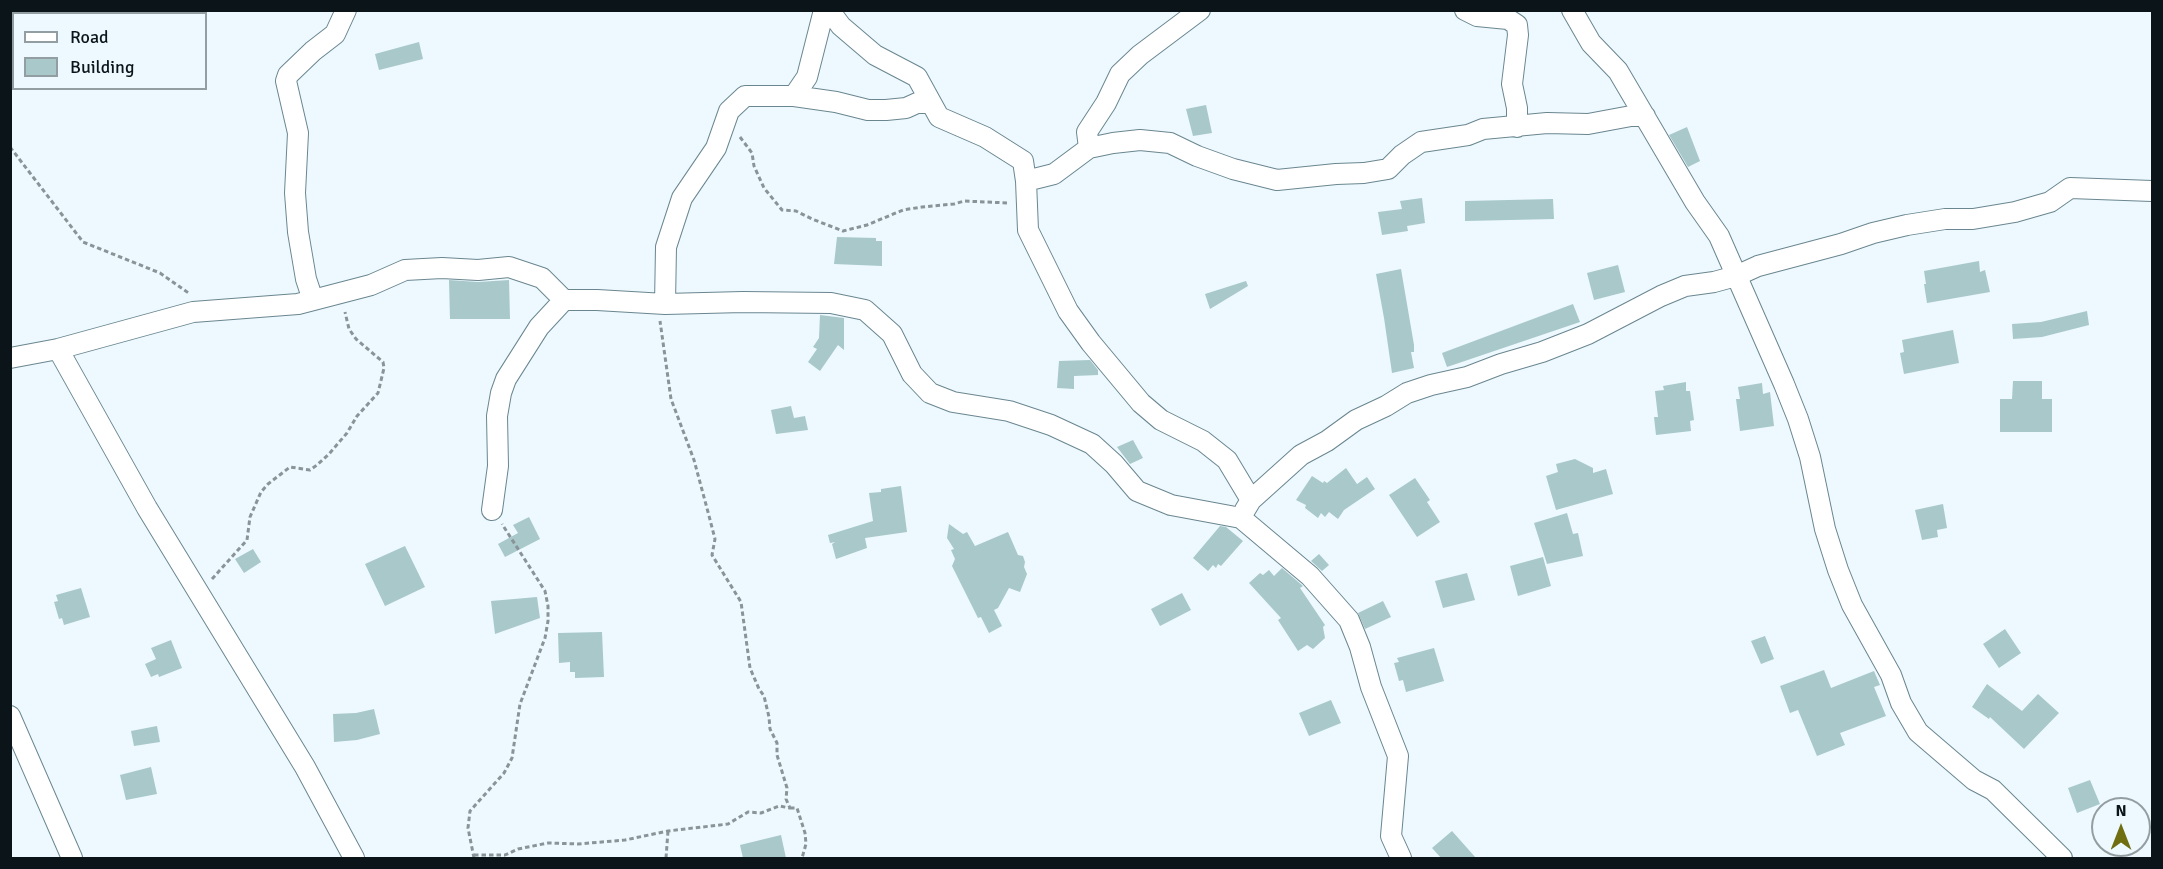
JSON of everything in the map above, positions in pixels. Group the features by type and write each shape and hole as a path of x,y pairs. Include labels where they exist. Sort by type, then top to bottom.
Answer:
{"street":[{"path":"310,300 298,232 295,193 298,134 286,81 288,75 313,51 335,34 346,10"},
{"path":"794,96 807,77 824,10"},
{"path":"829,10 842,26 875,55 917,77 939,117 985,137 1023,160 1028,230 1068,311 1091,343 1141,403 1161,420 1203,441 1227,460 1251,500"},
{"path":"1089,148 1087,132 1106,103 1120,74 1140,55 1200,10"},
{"path":"1465,10 1477,16 1508,19 1516,25 1518,35 1512,84 1517,126"},
{"path":"1572,10 1591,43 1618,71 1695,202 1719,236 1798,420 1810,458 1825,529 1838,570 1852,605 1891,675 1901,703 1918,732 1974,780 1993,790 2062,858"},
{"path":"662,304 666,247 682,198 716,148 729,111 745,96 794,96 868,110 931,104"},
{"path":"1026,182 1054,174 1089,148 1140,140 1170,143 1233,169 1277,180 1388,169 1420,142 1468,135 1483,129 1547,123 1588,124 1631,116 1645,116"},
{"path":"1241,518 1251,500 1301,455 1327,441 1356,420 1407,393 1467,377 1542,352 1588,334 1623,314 1685,286 1736,276 1758,266 1873,233 1935,221 1973,219 2015,212 2050,202 2070,188 2152,191"},
{"path":"10,358 58,349 193,312 298,303 371,285 405,270 442,268 478,270 509,267 542,278 564,300 662,304 831,303 866,310 892,334 912,374 930,393 953,402 1009,411 1051,425 1092,444 1114,464 1137,491 1171,504 1241,518 1310,576 1349,620 1360,647 1371,687 1398,756 1391,836 1401,858"},
{"path":"492,510 498,466 497,416 501,393 506,379 539,327 564,300"},
{"path":"58,349 197,593 305,766 354,858"},
{"path":"1235,471 1248,473 1270,484"},
{"path":"10,716 72,858"}],"path":[{"path":"727,119 752,153 754,166 764,188 782,210 796,211 843,231 867,225 903,210 964,201 1026,203"},
{"path":"10,147 83,242 160,273 214,310"},
{"path":"197,593 247,540 250,517 261,492 290,467 310,470 317,465 329,454 357,416 378,393 384,368 383,362 356,339 349,329 339,293"},
{"path":"662,304 660,323 671,399 694,460 708,512 715,539 712,555 741,602 750,668 764,696 770,717 770,729 777,742 777,755 787,788 786,799 790,808"},
{"path":"492,510 545,591 548,621 545,638 520,704 512,758 504,773 470,811 468,828 474,857 505,855 519,849 548,843 612,842 668,831 728,824 748,812 761,813 779,806 797,807 805,833 806,844 802,858"},
{"path":"666,858 668,831"}],"building":[{"path":"419,42 423,59 379,70 375,54"},
{"path":"1206,105 1212,133 1193,136 1186,109"},
{"path":"1687,127 1700,161 1688,167 1669,135"},
{"path":"1422,198 1425,223 1407,226 1408,231 1382,235 1378,212 1402,209 1400,201"},
{"path":"1553,199 1554,219 1465,221 1465,201"},
{"path":"837,237 876,238 876,241 882,241 882,266 834,264"},
{"path":"1979,261 1980,272 1985,270 1990,292 1927,303 1924,271"},
{"path":"1618,265 1625,292 1594,300 1587,273"},
{"path":"1401,269 1414,345 1414,352 1411,352 1414,368 1392,373 1376,274"},
{"path":"449,280 478,282 509,280 510,319 450,319"},
{"path":"1246,281 1248,286 1210,309 1205,294"},
{"path":"1573,304 1580,322 1447,367 1442,353"},
{"path":"2087,311 2089,325 2042,337 2013,339 2012,324 2041,322"},
{"path":"820,315 844,318 844,350 838,345 820,371 808,362 817,349 813,347 819,338"},
{"path":"1953,330 1959,363 1904,374 1900,353 1904,352 1902,340"},
{"path":"1090,360 1098,370 1098,375 1074,376 1074,389 1057,388 1059,361"},
{"path":"2013,381 2042,381 2042,399 2052,399 2052,432 2000,432 2000,399 2012,399"},
{"path":"1686,382 1686,391 1690,391 1694,420 1690,421 1691,431 1656,435 1654,417 1658,417 1655,391 1664,390 1663,386"},
{"path":"1762,383 1763,394 1770,392 1774,426 1740,431 1736,399 1740,399 1738,387"},
{"path":"791,406 794,418 805,416 808,430 776,434 771,410"},
{"path":"1133,440 1143,458 1130,464 1117,447"},
{"path":"1575,459 1593,468 1593,473 1606,469 1613,494 1556,510 1546,476 1558,472 1556,464"},
{"path":"1346,468 1357,484 1367,477 1375,489 1344,510 1338,519 1329,512 1325,517 1321,513 1318,518 1305,508 1306,505 1296,500 1312,476 1327,483"},
{"path":"1415,478 1430,500 1427,502 1440,522 1417,537 1389,495"},
{"path":"901,486 907,532 865,538 867,548 836,559 832,544 835,542 830,543 828,535 873,521 869,493"},
{"path":"1943,504 1947,528 1937,530 1938,537 1922,540 1915,510"},
{"path":"1567,513 1573,534 1578,533 1583,556 1547,564 1534,523"},
{"path":"529,517 540,539 505,557 498,544 518,533 513,525"},
{"path":"949,524 963,534 967,532 975,546 1008,532 1018,555 1023,556 1027,574 1020,592 1009,588 998,608 994,610 1002,626 989,633 981,617 978,618 952,566 955,559 951,550 954,549 947,538"},
{"path":"1220,526 1226,527 1243,541 1221,566 1218,564 1216,568 1213,565 1208,571 1193,558"},
{"path":"405,546 425,587 385,606 365,564"},
{"path":"253,549 261,562 244,573 235,559"},
{"path":"1319,554 1329,565 1322,571 1311,561"},
{"path":"1543,557 1551,586 1518,596 1510,566"},
{"path":"1282,568 1303,586 1300,588 1325,625 1323,627 1325,638 1313,649 1307,645 1298,651 1278,620 1281,618 1249,583 1260,573 1263,575 1269,570 1274,576"},
{"path":"1467,573 1475,600 1443,608 1435,581"},
{"path":"81,588 90,617 64,625 62,618 59,619 54,602 58,601 56,595"},
{"path":"1182,593 1191,610 1160,626 1151,609"},
{"path":"537,597 540,618 495,634 491,601"},
{"path":"1383,601 1391,617 1365,629 1358,613"},
{"path":"2005,629 2021,653 1999,668 1983,644"},
{"path":"602,632 604,677 575,678 575,672 570,672 570,662 559,663 558,633"},
{"path":"1765,636 1774,659 1761,664 1751,641"},
{"path":"171,640 182,668 159,677 158,674 151,677 145,664 156,659 151,648"},
{"path":"1434,648 1444,681 1406,692 1403,680 1399,681 1394,663 1399,662 1397,658"},
{"path":"1824,670 1831,688 1874,671 1880,685 1874,687 1886,716 1840,733 1845,745 1817,756 1798,710 1790,713 1780,686"},
{"path":"1987,684 2022,711 2038,694 2059,713 2024,749 1990,717 1989,719 1972,707"},
{"path":"1331,700 1341,723 1309,736 1299,713"},
{"path":"374,709 380,734 357,740 334,742 333,714"},
{"path":"157,726 160,742 134,746 131,731"},
{"path":"151,767 157,794 126,800 120,775"},
{"path":"2090,780 2097,797 2091,797 2091,808 2077,813 2068,788"},
{"path":"1452,831 1476,858 1441,858 1432,848"},
{"path":"781,835 786,858 743,858 740,845"}]}
